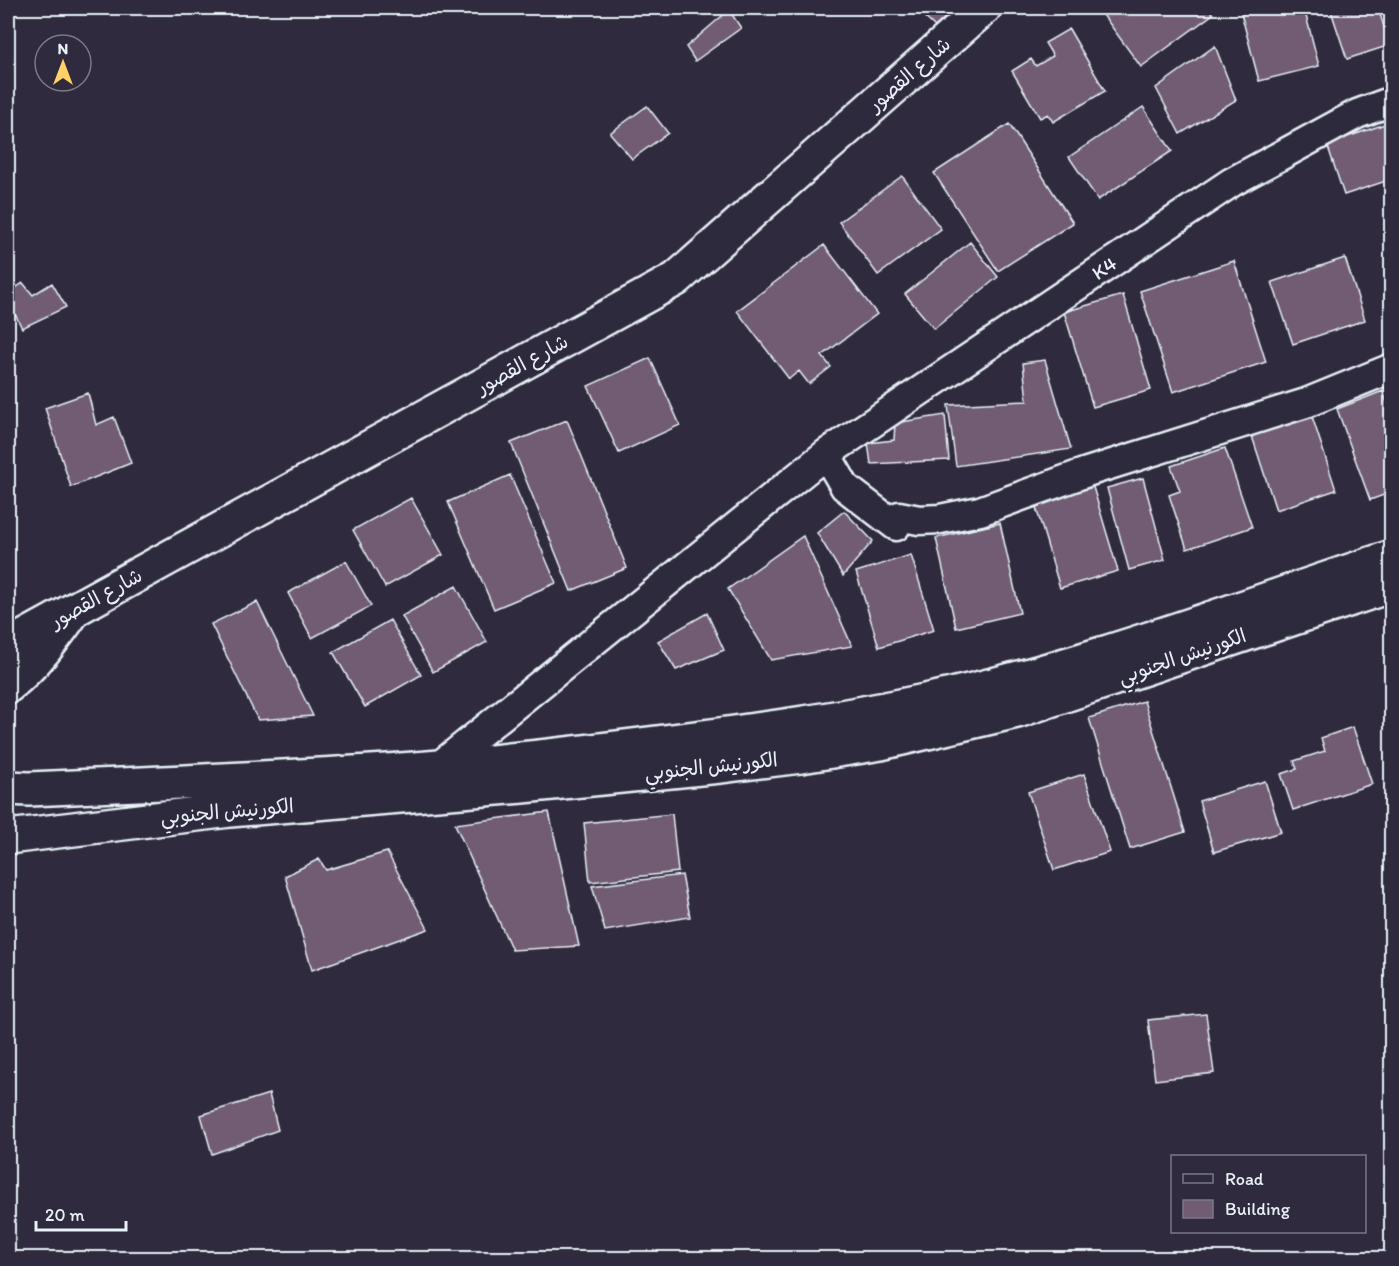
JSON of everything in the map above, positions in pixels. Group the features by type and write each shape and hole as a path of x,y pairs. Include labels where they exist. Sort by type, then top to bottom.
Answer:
{"main road":[{"name":"شارع القصور","path":"8,646 676,279 984,8"},
{"name":"الكورنيش الجنوبي","path":"8,837 218,811 434,780 849,716 926,701 1077,662 1392,557"},
{"name":"الكورنيش الجنوبي","path":"8,788 29,789 373,772 434,780 720,766 801,756 881,743 1017,711 1392,585"},
{"path":"8,686 44,652 75,609"}],"street":[{"name":"K4","path":"434,780 826,454 1232,182 1358,114 1392,101"},
{"path":"826,454 845,487 896,526 899,516 920,520 940,519 980,511 1087,472 1306,403 1392,368"}],"building":[{"path":"915,8 955,8 935,27"},
{"path":"1098,8 1208,8 1213,14 1141,67"},
{"path":"1261,8 1304,8 1319,66 1259,81 1241,13"},
{"path":"1330,8 1378,8 1390,45 1347,59"},
{"path":"729,10 741,28 695,61 686,47"},
{"path":"1069,29 1105,91 1053,122 1048,114 1040,118 1012,71 1031,59 1036,66 1053,56 1045,43"},
{"path":"1215,46 1236,100 1180,134 1156,88"},
{"path":"647,106 668,133 632,159 610,133"},
{"path":"1143,107 1172,151 1098,200 1069,157"},
{"path":"1009,124 1073,223 998,271 934,173"},
{"path":"1385,124 1392,142 1392,179 1344,195 1327,144"},
{"path":"902,176 941,229 878,275 839,222"},
{"path":"970,242 998,277 934,329 905,294"},
{"path":"824,245 877,314 822,356 831,367 809,384 799,371 789,379 737,311"},
{"path":"1345,258 1365,320 1293,344 1272,282"},
{"path":"1234,261 1266,362 1173,392 1140,291"},
{"path":"23,283 33,295 52,283 66,307 22,328 8,300 8,293"},
{"path":"1123,295 1151,390 1093,407 1064,312"},
{"path":"650,358 680,425 619,453 588,386"},
{"path":"1045,360 1071,449 956,466 948,405 1027,401 1023,363"},
{"path":"1383,391 1392,418 1392,492 1370,500 1337,409"},
{"path":"88,393 96,425 114,417 131,463 71,487 45,408"},
{"path":"1310,410 1336,490 1276,510 1250,430"},
{"path":"945,415 949,460 871,464 868,443 894,440 895,423"},
{"path":"567,420 627,568 571,591 511,443"},
{"path":"1225,448 1252,527 1187,549 1169,495 1180,491 1171,466"},
{"path":"510,475 556,583 494,609 448,502"},
{"path":"1143,478 1165,560 1129,570 1107,488"},
{"path":"1093,487 1118,571 1060,588 1035,504"},
{"path":"411,498 443,555 385,587 353,530"},
{"path":"844,511 873,541 843,576 817,533"},
{"path":"1000,523 1020,613 956,628 936,538"},
{"path":"803,536 852,646 771,660 728,589"},
{"path":"911,555 934,630 879,647 856,572"},
{"path":"346,561 371,606 312,638 288,593"},
{"path":"456,586 487,642 433,672 402,616"},
{"path":"257,602 313,716 258,720 211,624"},
{"path":"707,613 724,650 676,670 658,641"},
{"path":"390,620 421,675 365,707 333,652"},
{"path":"1144,701 1185,832 1130,849 1089,718"},
{"path":"1353,727 1372,784 1293,810 1281,774 1297,769 1294,761 1325,751 1321,738"},
{"path":"1084,774 1110,852 1054,870 1028,792"},
{"path":"1265,781 1281,832 1214,852 1199,801"},
{"path":"549,812 579,946 512,950 455,824"},
{"path":"672,814 678,872 590,882 584,823"},
{"path":"387,852 428,929 312,970 285,876 319,859 326,870"},
{"path":"682,875 690,917 605,931 592,886"},
{"path":"1206,1014 1214,1073 1155,1080 1148,1020"},
{"path":"269,1094 278,1130 212,1154 201,1115"}]}
